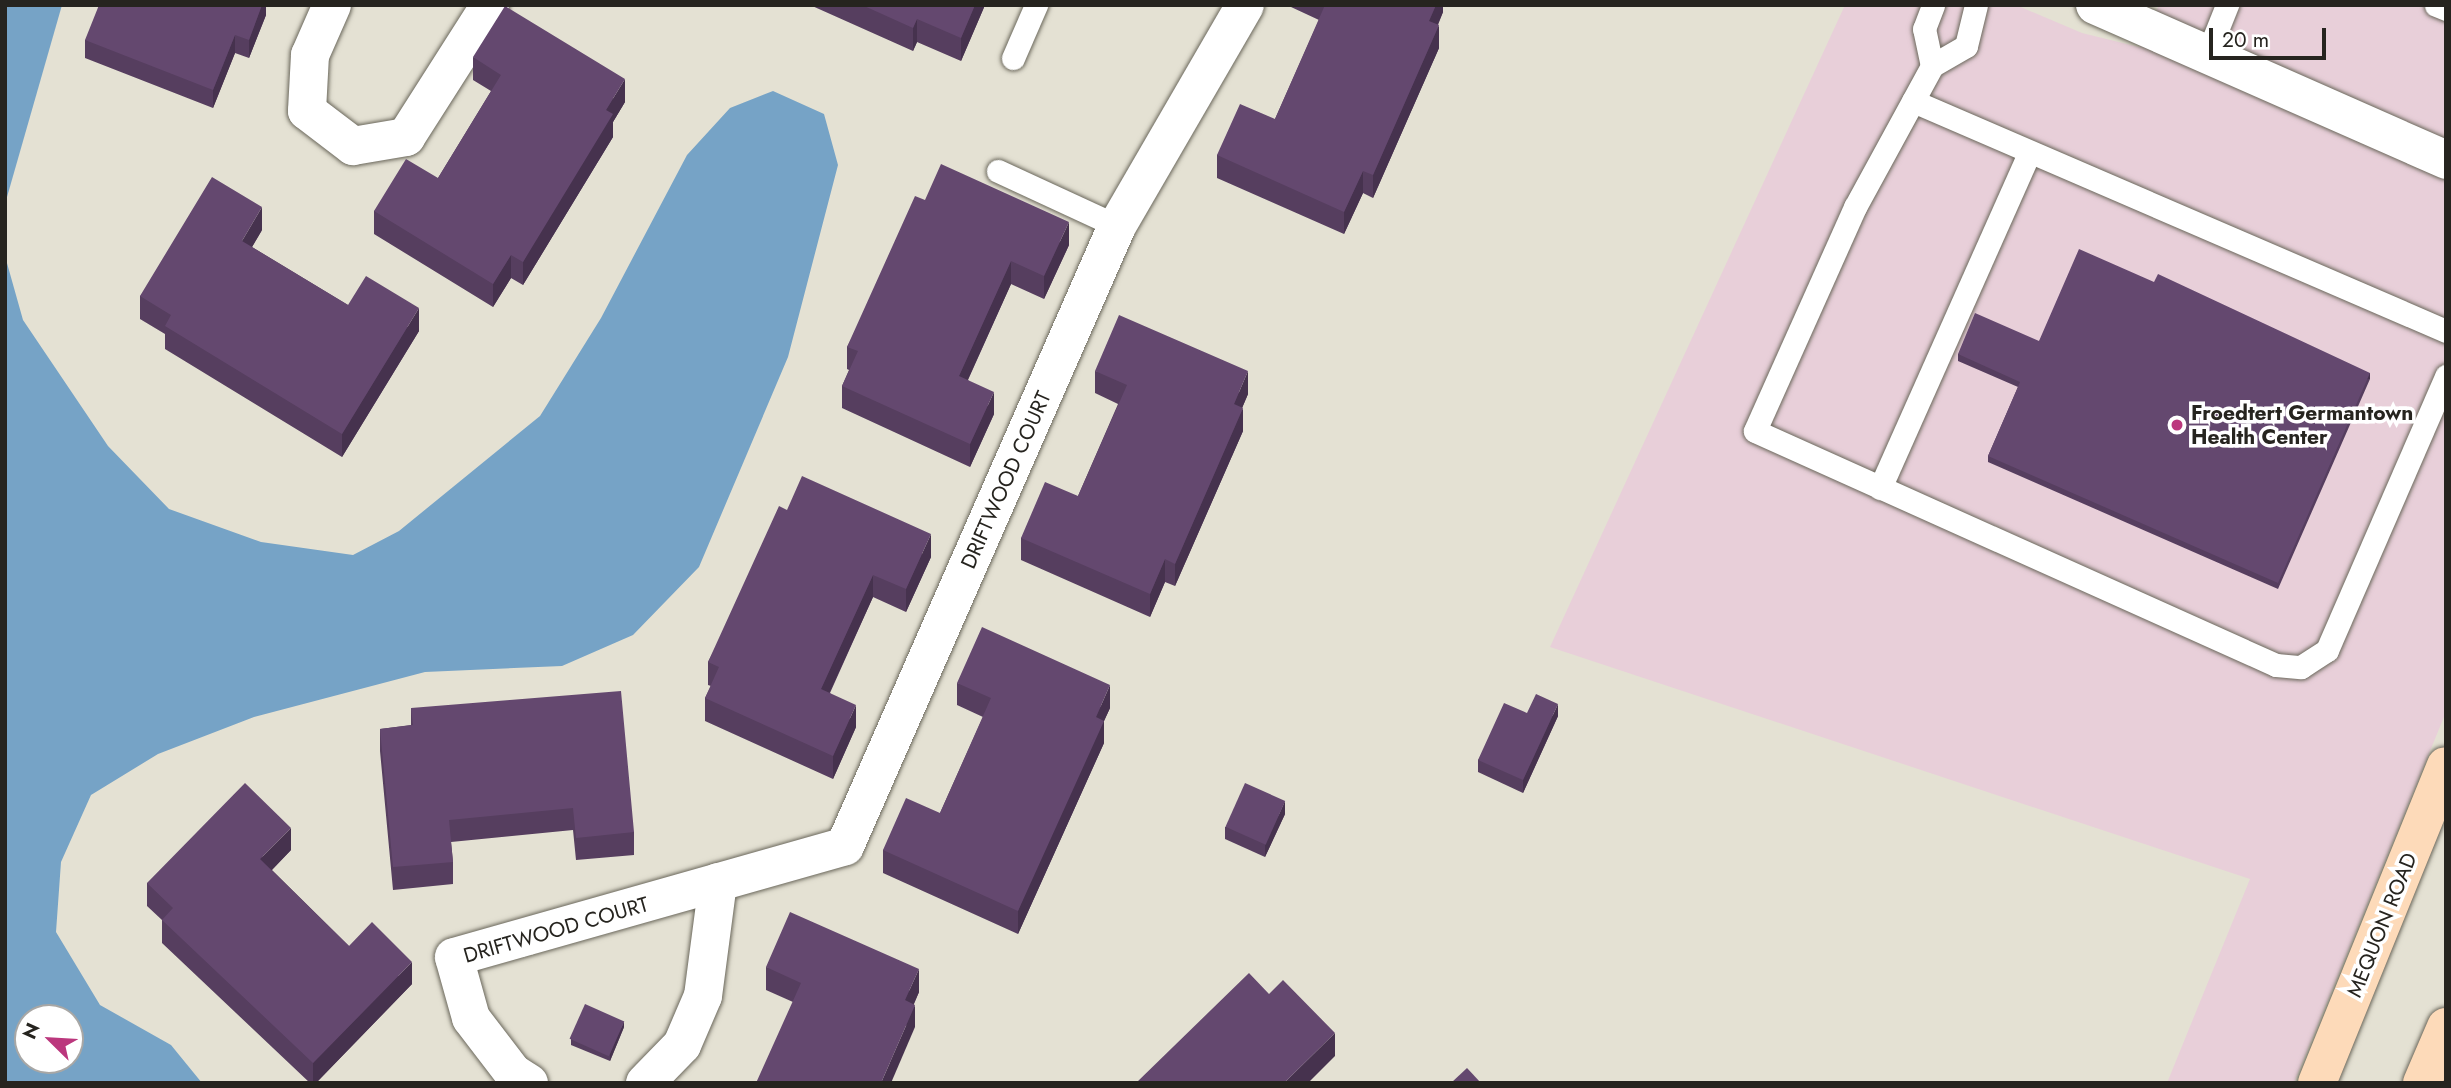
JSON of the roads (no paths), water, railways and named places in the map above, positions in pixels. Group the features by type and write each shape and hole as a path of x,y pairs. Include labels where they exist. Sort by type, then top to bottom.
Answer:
{"main road":[{"name":"MEQUON ROAD","path":"2317,1083 2446,766"},
{"path":"2422,1083 2446,1027"}],"street":[{"path":"332,5 310,55 307,111 353,146 406,137 490,5"},
{"name":"DRIFTWOOD COURT","path":"529,1083 513,1073 471,1018 454,957 845,846 1117,226 1245,5"},
{"path":"2095,5 2446,160"},
{"path":"645,1083 681,1045 703,996 718,882"}],"lane":[{"path":"1013,58 1037,5"},
{"path":"1932,66 1924,29 1933,5"},
{"path":"1976,5 1966,46 1932,66 1855,207 1755,431 2276,665 2301,667 2327,650 2446,376"},
{"path":"2207,55 2227,5"},
{"path":"2436,5 2446,9"},
{"path":"1913,101 2029,154 2446,331"},
{"path":"1880,488 2029,154"},
{"path":"998,171 1117,226"}],"water":[{"path":"5,5 62,5 5,204"},
{"path":"773,91 824,114 838,165 788,357 699,567 633,635 562,666 425,672 254,717 158,754 91,795 61,862 56,932 100,1005 171,1045 202,1083 5,1083 5,256 23,320 108,446 169,509 261,542 353,555 399,531 540,416 601,318 687,155 730,108"}],"place":[{"name":"Froedtert Germantown Health Center","path":"2177,425"}]}
